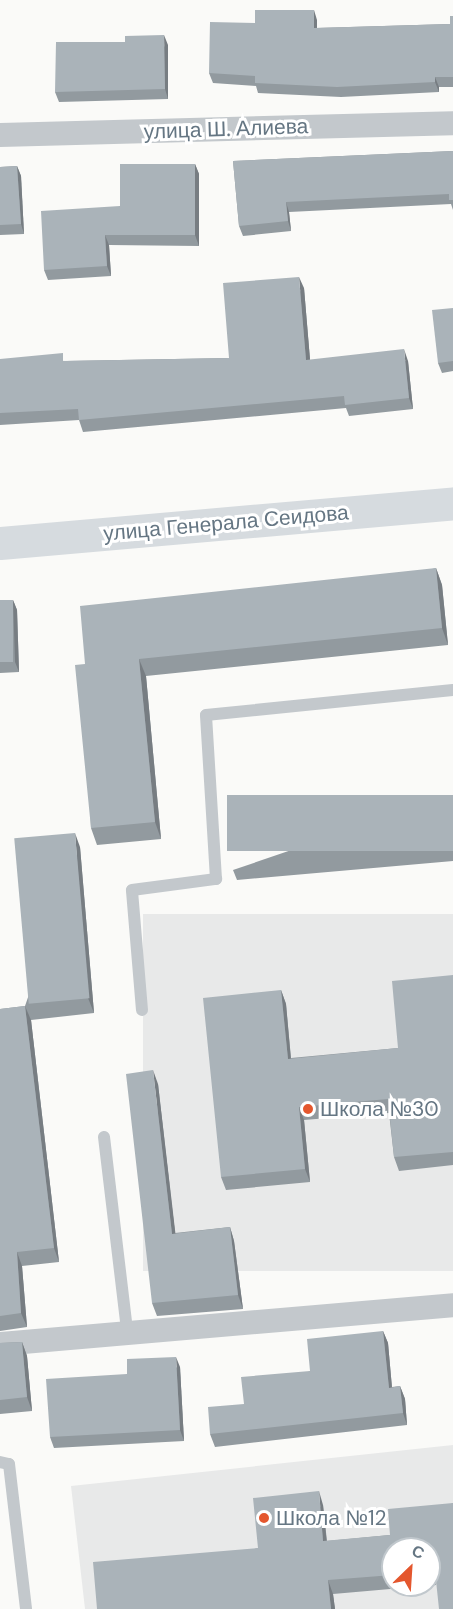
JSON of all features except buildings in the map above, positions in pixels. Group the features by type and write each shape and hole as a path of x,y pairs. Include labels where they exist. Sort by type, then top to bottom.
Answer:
{"street":[{"name":"улица Ш. Алиева","path":"0,135 453,123"},
{"name":"улица Генерала Сеидова","path":"0,543 453,503"},
{"path":"0,1344 128,1331 453,1305"}],"lane":[{"path":"142,1010 132,890 216,879 206,715 453,690"},
{"path":"104,1137 128,1331"},
{"path":"0,1462 9,1464 26,1609"}],"shaded area":[{"name":"Школа №30","path":"143,914 453,914 453,1271 143,1271"},
{"name":"Школа №12","path":"453,1445 453,1609 85,1609 71,1486"}],"place":[{"name":"Школа №30","path":"308,1109"},
{"name":"Школа №12","path":"264,1518"}]}
